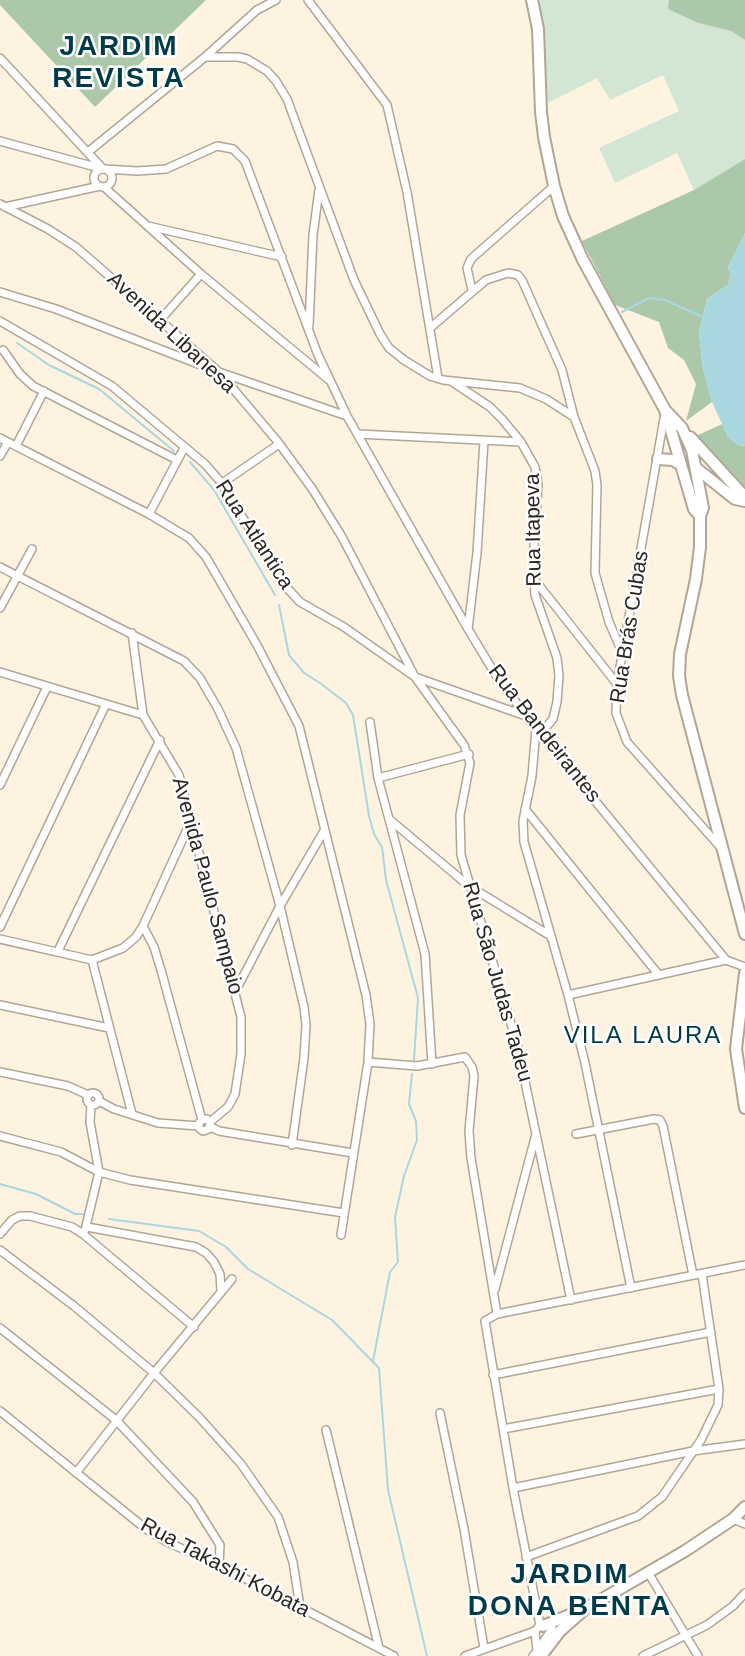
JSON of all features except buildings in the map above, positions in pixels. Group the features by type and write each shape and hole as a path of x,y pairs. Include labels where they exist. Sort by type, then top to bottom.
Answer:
{"main road":[{"path":"532,0 538,29 541,112 554,186 563,216 583,260 665,410 745,499"},
{"path":"665,410 694,509 700,516"},
{"path":"682,428 692,450 703,508 700,516 696,579 681,642 679,676 745,933"},
{"path":"670,431 696,469 735,499 745,499"},
{"path":"658,459 673,460 681,465"},
{"path":"699,488 713,482"},
{"path":"745,973 737,1065 745,1108"},
{"path":"537,1655 546,1628 649,1573 733,1519 745,1507"},
{"path":"546,1628 584,1609"}],"street":[{"path":"88,152 205,57 257,10 276,0"},
{"path":"308,0 387,104 407,192 438,379"},
{"path":"205,57 247,59 267,71 276,81 287,99 354,280 380,334 390,348 421,372 438,379 520,388 546,399 574,417"},
{"path":"0,58 104,169 112,174 112,180"},
{"path":"0,141 104,169 140,171"},
{"name":"Rua Bandeirantes","path":"140,171 166,169 217,146 233,149 240,154 250,170 309,328 347,416 468,629 497,677 526,717 726,960"},
{"path":"104,169 94,177 102,186 201,274 331,382"},
{"path":"2,206 102,186 140,171"},
{"path":"309,328 313,235 319,186"},
{"path":"472,290 467,268 471,258 554,186"},
{"name":"Avenida Libanesa","path":"2,206 76,247 219,372 313,490 337,529 415,677"},
{"path":"147,226 282,257"},
{"path":"430,328 486,280 502,273 514,274 522,280 562,370 574,417 590,452 597,485 595,573 609,622 622,652"},
{"path":"161,319 201,274"},
{"path":"0,292 56,309 219,372 347,416"},
{"name":"Rua Atlantica","path":"0,321 112,386 205,464 300,602 344,627 415,677 526,717"},
{"path":"3,350 20,374 44,391 177,460"},
{"path":"449,379 490,407 521,442"},
{"path":"16,446 44,391"},
{"name":"Rua Brás Cubas","path":"665,410 622,652 616,713 627,742 722,849"},
{"name":"Rua Itapeva","path":"358,434 521,442 532,460 538,484 533,579 538,607 558,665 557,702 553,719 539,731"},
{"path":"0,456 4,440 149,514 179,531 195,544 257,645 299,726 366,995 370,1024 368,1062 341,1235"},
{"path":"468,629 478,553 484,441"},
{"path":"221,484 279,444"},
{"path":"149,514 184,448"},
{"path":"0,607 32,549"},
{"path":"0,567 184,661 191,667 218,709 236,748 280,906 304,1007 304,1058 292,1144"},
{"path":"533,579 617,684"},
{"path":"0,672 143,715 132,634"},
{"path":"378,778 469,754 415,677"},
{"path":"0,785 47,687"},
{"path":"0,927 106,704"},
{"name":"Avenida Paulo Sampaio","path":"143,715 179,775 235,992 242,1031 235,1094 228,1107 205,1124"},
{"path":"370,722 378,778 425,954 432,1064"},
{"path":"539,731 524,809 524,842 568,995 631,1288"},
{"path":"58,951 160,740"},
{"name":"Rua São Judas Tadeu","path":"469,754 470,762 460,815 460,838 469,886 517,1044 571,1300"},
{"path":"524,809 658,974"},
{"path":"389,818 469,886 549,935"},
{"path":"0,939 92,960 114,953 131,943 143,926 190,822"},
{"path":"235,992 280,906 324,831"},
{"path":"143,926 154,947 205,1124"},
{"path":"92,960 132,1114"},
{"path":"568,995 726,960 745,967"},
{"path":"0,1006 109,1028"},
{"path":"368,1062 432,1064 464,1057 473,1071 470,1146 497,1314"},
{"path":"737,1065 745,1074"},
{"path":"0,1072 68,1087 88,1095 97,1094 90,1122 99,1172 85,1230"},
{"path":"95,1103 172,1126 205,1124 219,1131 352,1153"},
{"path":"526,1557 638,1516 662,1497 713,1420 718,1405 719,1389 711,1332 663,1125 660,1120 654,1119 576,1134"},
{"path":"494,1293 537,1130"},
{"path":"0,1136 61,1152 99,1172 130,1180 344,1213"},
{"path":"0,1234 12,1220 20,1216 30,1216 85,1230 196,1247 206,1252 215,1262 221,1291"},
{"path":"85,1230 194,1327"},
{"path":"0,1250 74,1306 153,1373 199,1417 241,1464 278,1517 293,1562 300,1608"},
{"path":"537,1655 546,1628 526,1557 484,1324 488,1317 497,1314 745,1265"},
{"path":"76,1473 153,1373 232,1279"},
{"path":"0,1328 116,1420 193,1503 220,1545 222,1552 219,1566"},
{"path":"493,1375 711,1332"},
{"path":"503,1429 719,1389"},
{"name":"Rua Takashi Kobata","path":"0,1411 146,1529 394,1656"},
{"path":"440,1413 464,1529 484,1648"},
{"path":"326,1430 379,1648"},
{"path":"513,1488 693,1451 745,1444"},
{"path":"733,1519 745,1524"},
{"path":"649,1573 698,1656"},
{"path":"643,1656 707,1625 733,1606 745,1593"},
{"path":"465,1656 546,1628"}],"green space":[{"path":"0,0 206,0 95,107 0,5"},
{"path":"538,0 669,0 669,9 698,23 731,31 745,40 745,159 694,190 677,153 615,183 599,148 679,111 663,75 610,100 597,78 548,103 542,19"},
{"path":"669,0 745,0 745,40 731,31 698,23 668,9"},
{"path":"745,159 745,233 728,267 731,274 728,285 707,299 699,333 703,368 712,402 686,421 696,384 684,360 668,348 659,322 615,305 582,241 694,190"},
{"path":"722,424 728,437 738,445 745,446 745,487 694,437"}],"water":[{"path":"745,233 745,446 738,445 728,437 712,402 703,368 699,333 707,299 728,285 731,274 728,267"}],"waterway":[{"path":"622,312 649,298 665,300 705,318"},
{"path":"17,343 49,365 99,389 174,451"},
{"path":"190,462 214,490 275,595"},
{"path":"279,605 289,655 304,673 346,703 353,715 369,816 374,834 382,847 386,880 418,998 414,1060"},
{"path":"373,1361 390,1272 398,1262 395,1217 404,1176 417,1140 416,1121 409,1104 412,1074"},
{"path":"0,1184 36,1194 75,1214 83,1214"},
{"path":"109,1219 199,1231 226,1247 248,1269 332,1320 379,1368 388,1490 427,1656"}],"district":[{"name":"JARDIM REVISTA","path":"119,63"},
{"name":"VILA LAURA","path":"643,1036"},
{"name":"JARDIM DONA BENTA","path":"570,1591"}]}
